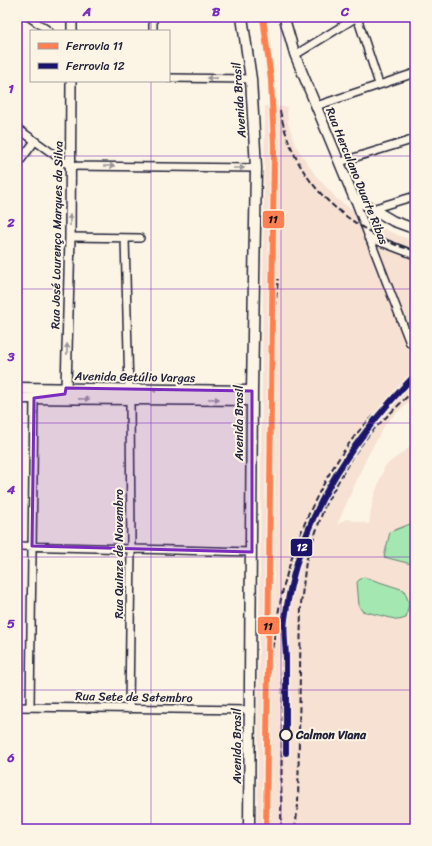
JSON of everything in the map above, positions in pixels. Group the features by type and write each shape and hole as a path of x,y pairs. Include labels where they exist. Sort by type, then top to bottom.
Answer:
{"main road":[{"name":"Avenida Brasil","path":"242,17 251,79 256,168 252,395 249,829"},
{"name":"Avenida Getúlio Vargas","path":"17,388 66,388 129,395"},
{"path":"34,398 60,395 65,392 66,388"},
{"name":"Avenida Getúlio Vargas","path":"17,398 129,395 252,395"}],"street":[{"path":"29,17 48,30"},
{"path":"72,17 72,30"},
{"path":"152,17 153,30"},
{"name":"Rua Herculano Duarte Ribas","path":"284,17 295,55 340,162 410,343"},
{"path":"295,55 357,17 380,84"},
{"path":"316,106 380,84 415,74"},
{"path":"170,78 251,79"},
{"name":"Rua José Lourenço Marques da Silva","path":"66,388 70,237 70,82"},
{"path":"17,128 70,166 256,168"},
{"path":"340,162 415,139"},
{"path":"17,166 35,141"},
{"path":"372,210 415,196"},
{"path":"354,198 393,221 415,229"},
{"path":"70,237 140,238"},
{"path":"368,237 415,254"},
{"name":"Rua Quinze de Novembro","path":"125,238 131,548 129,709"},
{"path":"30,707 34,398"},
{"path":"17,546 252,552"},
{"name":"Rua Sete de Setembro","path":"17,707 250,710"}],"highlighted area":[{"path":"66,388 252,391 252,552 32,546 34,398 65,394"}],"shaded area":[{"path":"265,106 287,107 288,123 296,146 316,176 338,200 379,227 415,242 415,396 386,423 367,457 337,525 346,519 369,524 373,499 385,466 415,443 415,829 257,829"}],"green space":[{"path":"415,522 415,565 384,557 390,532"},
{"path":"364,577 404,590 409,603 406,618 399,620 362,611 359,606 357,582"}],"railway":[{"path":"280,111 291,147 308,178 319,192 346,216 368,231 394,244 415,250"},
{"path":"271,361 278,279"},
{"path":"295,829 298,805 301,604 306,561 325,505 352,457 371,432 415,389"},
{"path":"271,657 278,612 286,578 301,533 316,499 324,483 354,437 395,395"},
{"path":"281,829 283,613"}],"rail line":[{"name":"11","path":"263,17 271,80 274,145 266,829"},
{"name":"12","path":"286,753 286,659 284,624 292,583 301,549 329,486 347,457 390,402 415,375"}],"place":[{"name":"Calmon Viana","path":"286,735"}]}
